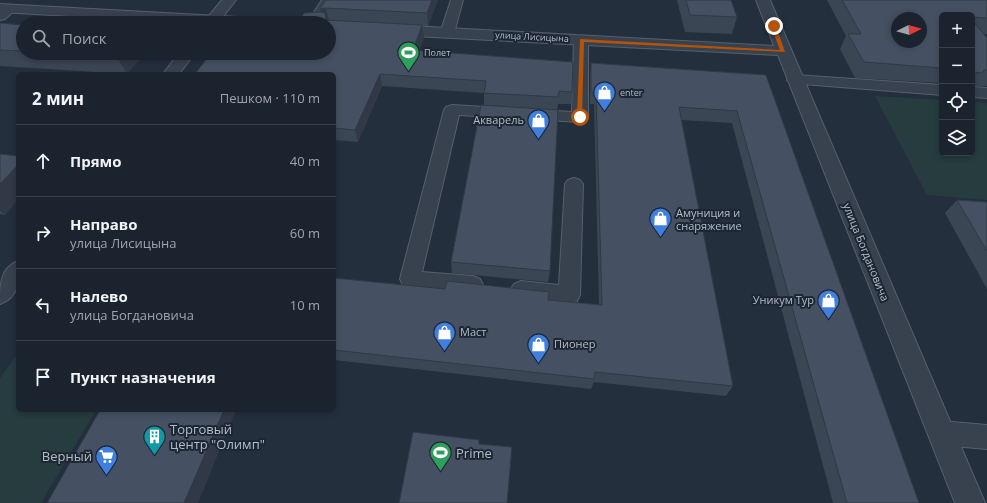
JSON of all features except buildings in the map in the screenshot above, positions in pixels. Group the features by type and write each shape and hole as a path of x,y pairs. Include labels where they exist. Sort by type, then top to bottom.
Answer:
{"street":[{"path":"216,16 229,0"},
{"name":"улица Богдановича","path":"763,0 970,503"},
{"path":"3,11 108,16"},
{"name":"улица Лисицына","path":"376,29 783,51"},
{"path":"173,72 182,60"},
{"path":"0,294 16,273"}],"lane":[{"path":"318,16 328,0"},
{"path":"447,33 457,0"},
{"path":"574,184 569,295 410,278 452,110 580,117 581,40"},
{"path":"795,80 939,90"},
{"path":"975,92 987,93"},
{"path":"941,433 987,437"}],"green space":[{"path":"875,96 939,100 939,156 975,156 975,102 986,103 987,200 927,195"},
{"path":"16,356 16,412 95,412 41,503 0,503 0,378"}],"place":[{"name":"Полет","path":"409,72"},
{"name":"enter","path":"604,112"},
{"name":"Акварель","path":"539,140"},
{"name":"Амуниция и снаряжение","path":"660,238"},
{"name":"Уникум Тур","path":"829,320"},
{"name":"Маст","path":"444,352"},
{"name":"Пионер","path":"539,364"},
{"name":"Торговый центр \"Олимп\"","path":"154,456"},
{"name":"Prime","path":"441,472"},
{"name":"Верный","path":"107,476"}],"route":[{"path":"580,117 581,40 783,51 774,26"}]}
